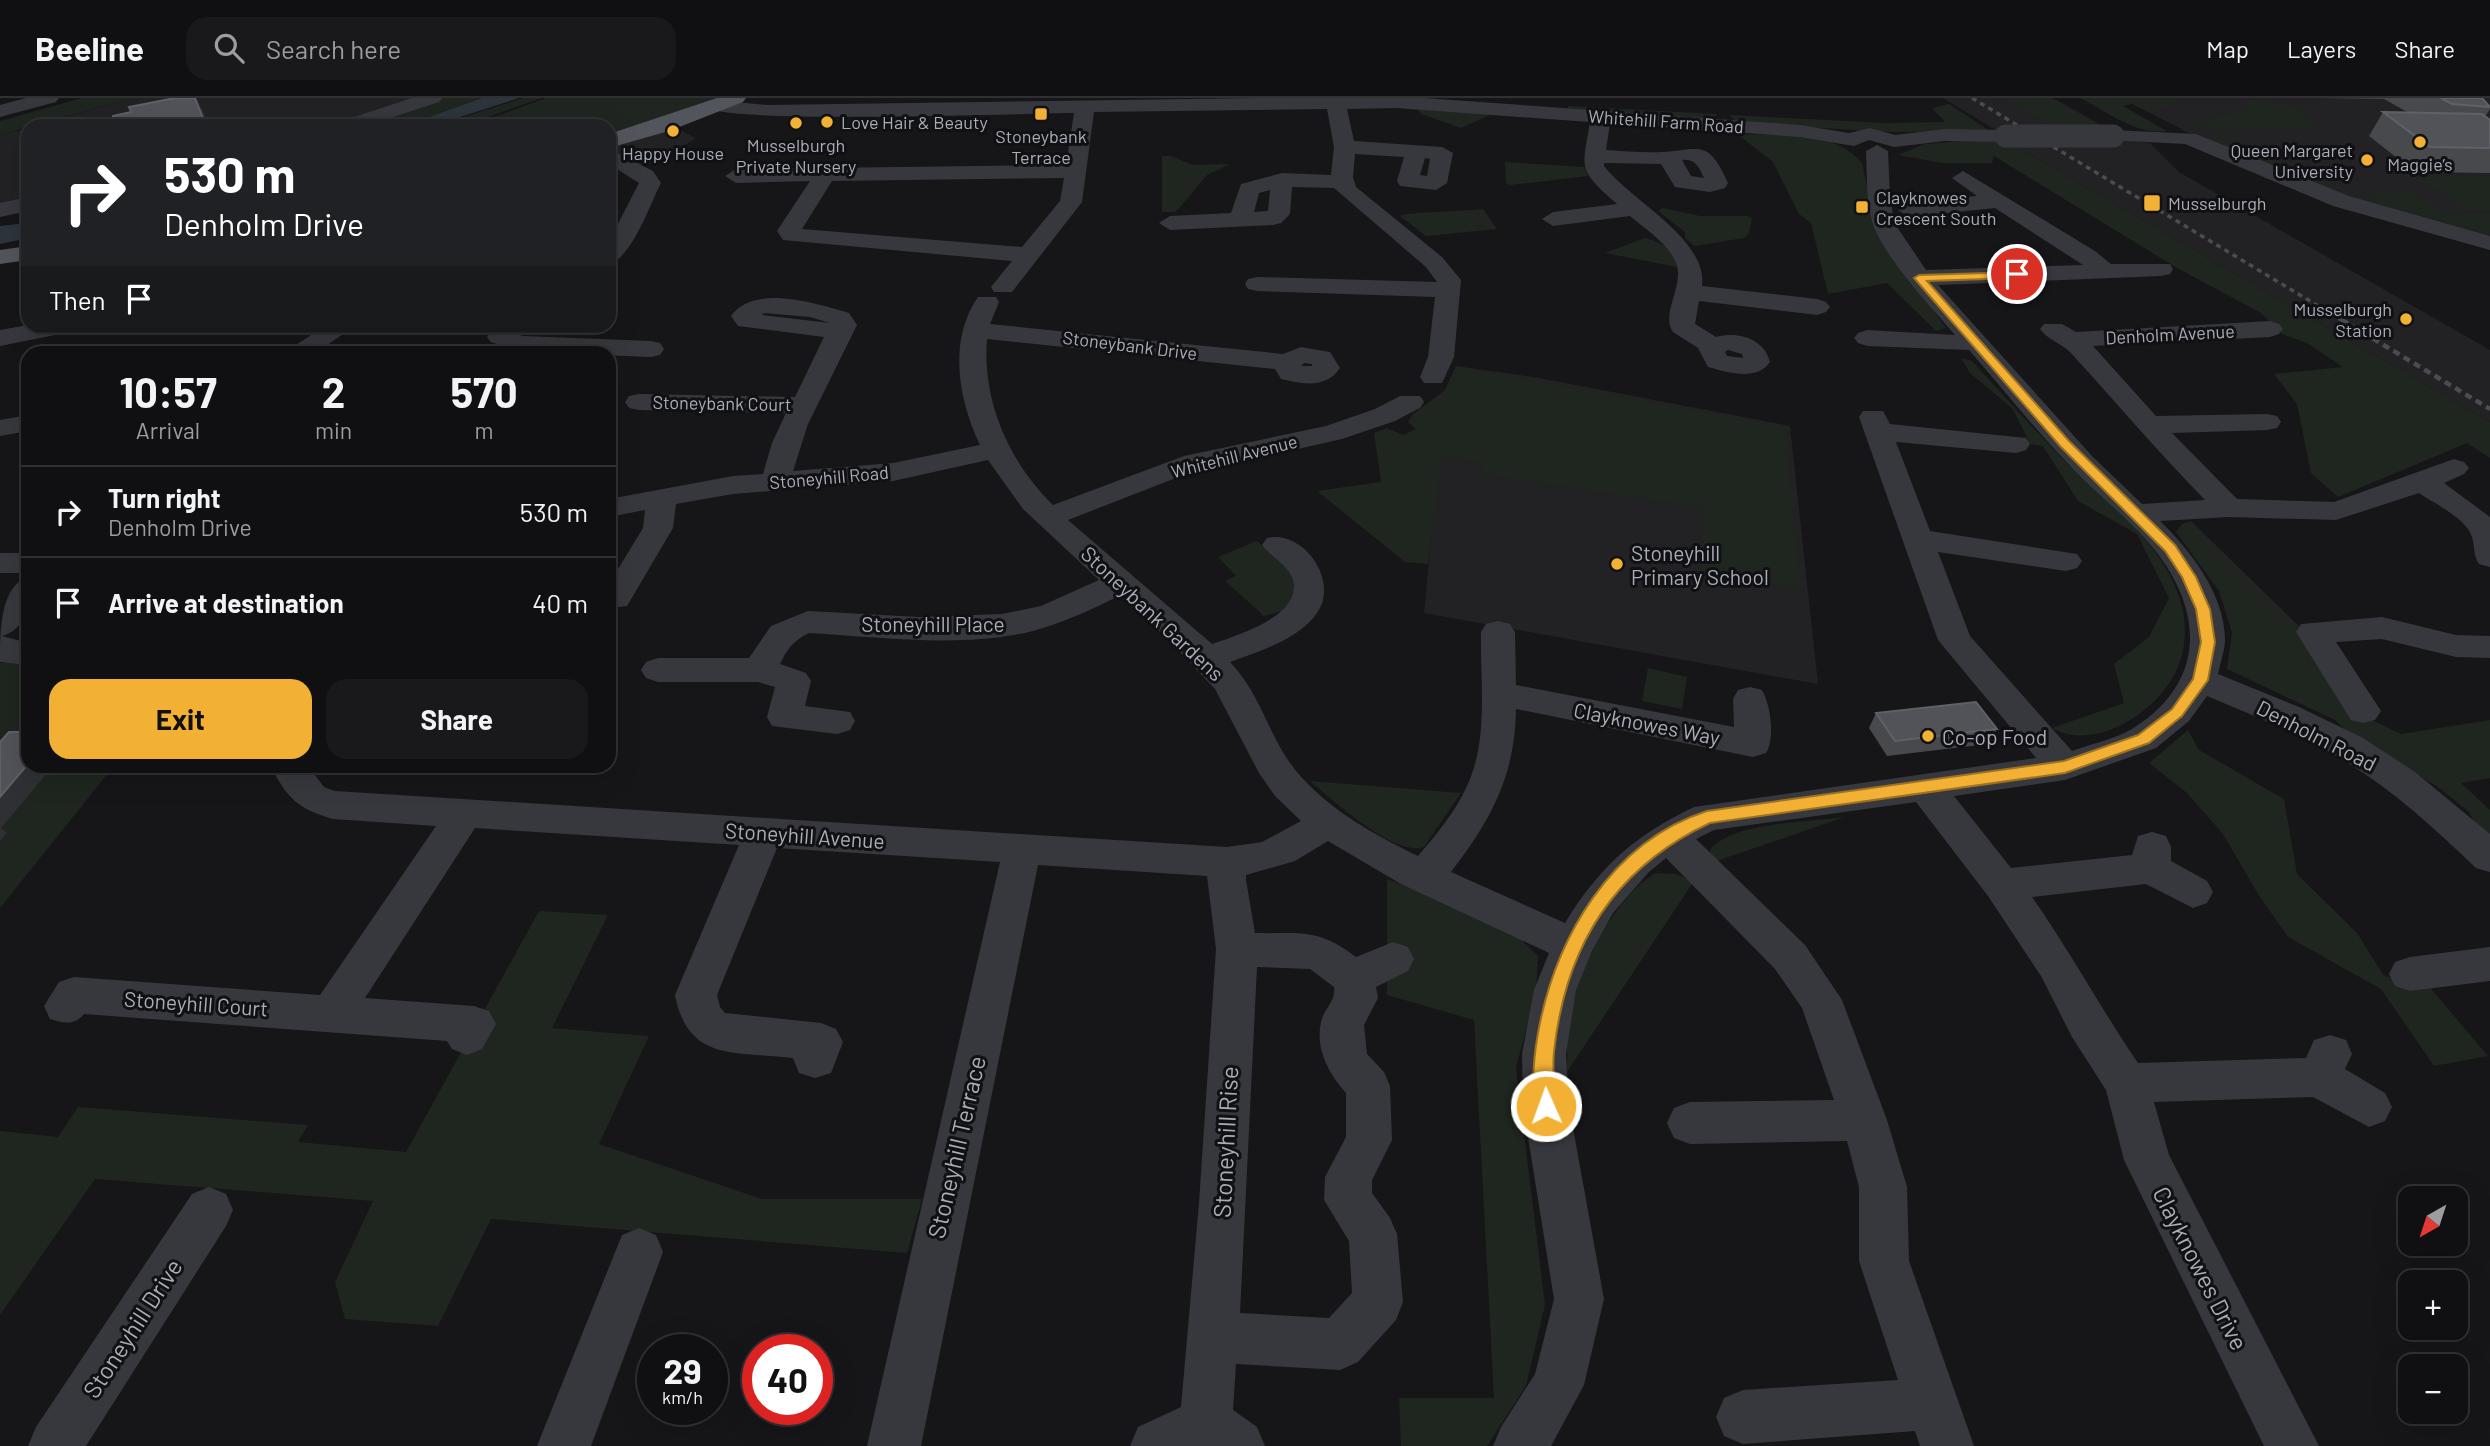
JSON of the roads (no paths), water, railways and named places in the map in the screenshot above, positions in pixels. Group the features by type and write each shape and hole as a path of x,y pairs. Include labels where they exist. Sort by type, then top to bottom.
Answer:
{"main road":[{"path":"616,139 736,98"},
{"path":"0,257 21,254"}],"street":[{"path":"0,111 49,98"},
{"path":"367,119 432,98"},
{"path":"1335,102 1345,147 1343,182 1346,190 1434,262 1449,281 1441,357 1433,377"},
{"name":"Whitehill Farm Road","path":"1085,106 1335,102 1443,104 1800,131 1875,144 1945,135 2189,138 2323,195 2490,243"},
{"path":"714,106 741,111 934,103 1085,106"},
{"name":"Stoneybank Gardens","path":"1085,106 1071,202 995,294 974,331 971,354 977,398 995,450 1013,480 1048,517 1207,658 1235,691 1277,772 1327,821 1378,853 1573,946"},
{"path":"1721,106 1727,126"},
{"path":"1601,116 1592,156 1595,170 1633,209 1684,252 1691,272 1682,327 1713,346"},
{"path":"1520,1446 1558,1385 1579,1299 1546,1106 1544,1054 1555,990 1573,946 1599,902 1635,861 1668,836 1707,817 2065,767 2143,739 2177,712 2200,680 2208,642 2203,609 2189,577 2170,548 2065,443 1919,278 1884,224 1879,199 1875,144"},
{"path":"1345,147 1413,151"},
{"path":"1592,156 1666,158"},
{"path":"616,159 645,176 650,183 616,250"},
{"path":"736,176 1075,171"},
{"path":"824,176 789,232 791,235 1030,254"},
{"path":"1963,178 2087,256 2105,271"},
{"path":"1240,220 1244,195 1249,189 1282,180 1343,182"},
{"path":"1169,223 1273,218 1279,214 1282,180"},
{"path":"1909,210 1998,201"},
{"path":"0,210 21,206"},
{"path":"1553,219 1633,209"},
{"path":"1919,278 2161,269"},
{"path":"1268,282 1450,290"},
{"path":"1688,292 1817,307"},
{"name":"Denholm Avenue","path":"2229,508 2062,334 2270,329"},
{"name":"Stoneybank Drive","path":"974,331 1042,335 1286,362"},
{"path":"0,338 28,333"},
{"path":"308,346 330,333"},
{"path":"503,333 500,337 520,344 572,346"},
{"name":"Stoneybank Court","path":"776,481 792,430 839,333"},
{"path":"1883,334 1941,343 1976,342"},
{"path":"616,348 651,349"},
{"name":"Stoneybank Court","path":"639,402 805,405"},
{"name":"Whitehill Avenue","path":"1048,517 1192,462 1345,431 1399,415"},
{"path":"2148,425 2267,422"},
{"path":"0,428 21,424"},
{"path":"2016,444 1876,425 1955,640 2065,767"},
{"name":"Stoneyhill Road","path":"616,507 733,485 893,472 995,450"},
{"path":"2136,513 2229,508 2336,511 2423,482 2454,468"},
{"path":"2423,482 2474,517 2487,534 2490,557"},
{"path":"616,599 658,528 662,500"},
{"path":"1918,539 2053,564"},
{"path":"1207,658 1284,626 1302,615 1311,594 1308,576 1280,552"},
{"path":"0,563 21,563"},
{"name":"Stoneyhill Place","path":"760,670 778,636 788,627 808,622 983,627 1028,621 1064,610 1122,582"},
{"path":"0,626 21,597"},
{"path":"2363,711 2312,632 2382,628 2456,646 2490,646"},
{"path":"1425,876 1470,811 1491,774 1496,746 1498,632"},
{"path":"0,647 12,654 21,654"},
{"path":"658,670 760,670 794,681 785,717 837,721"},
{"name":"Denholm Road","path":"2200,680 2316,729 2368,758 2449,819 2490,857"},
{"name":"Clayknowes Way","path":"1497,693 1753,744 1750,699"},
{"name":"Stoneyhill Avenue","path":"293,773 311,797 334,805 1227,862 1272,856 1296,845 1327,821"},
{"name":"Clayknowes Drive","path":"1926,788 2002,885 2056,964 2087,1024 2127,1083 2147,1160 2292,1446"},
{"path":"333,1011 465,813"},
{"path":"764,832 696,995 700,1015 714,1030 821,1042 816,1059"},
{"path":"1668,836 1790,957 1821,1000 1864,1121 1883,1187 1884,1261 1939,1425 1743,1417"},
{"name":"Stoneyhill Terrace","path":"894,1446 937,1234 1022,849"},
{"path":"2002,885 2151,858 2193,892"},
{"name":"Stoneyhill Rise","path":"1157,1446 1222,1434 1211,1337 1223,1203 1237,949 1226,880 1227,862"},
{"path":"1211,1337 1340,1344 1378,1302 1373,1234 1348,1200 1348,1177 1369,1140 1368,1086 1346,1062 1342,1023 1373,969 1319,952 1237,949"},
{"path":"2410,974 2490,964"},
{"name":"Stoneyhill Court","path":"65,1006 74,995 333,1011 474,1024 467,1036"},
{"path":"2127,1083 2325,1066 2369,1107"},
{"path":"1690,1123 1864,1121"},
{"name":"Stoneyhill Drive","path":"55,1446 209,1210"},
{"path":"564,1446 639,1252"}],"railway":[{"path":"1972,98 2345,322"},
{"path":"2342,320 2490,409"}],"place":[{"name":"Stoneybank Terrace","path":"1041,114"},
{"name":"Love Hair & Beauty","path":"827,122"},
{"name":"Musselburgh Private Nursery","path":"796,123"},
{"name":"Happy House","path":"673,131"},
{"name":"Maggie’s","path":"2420,142"},
{"name":"Queen Margaret University","path":"2367,160"},
{"name":"Musselburgh","path":"2152,203"},
{"name":"Clayknowes Crescent South","path":"1862,207"},
{"name":"Musselburgh Station","path":"2406,319"},
{"name":"Stoneyhill Primary School","path":"1617,564"},
{"name":"Co-op Food","path":"1928,736"}]}
